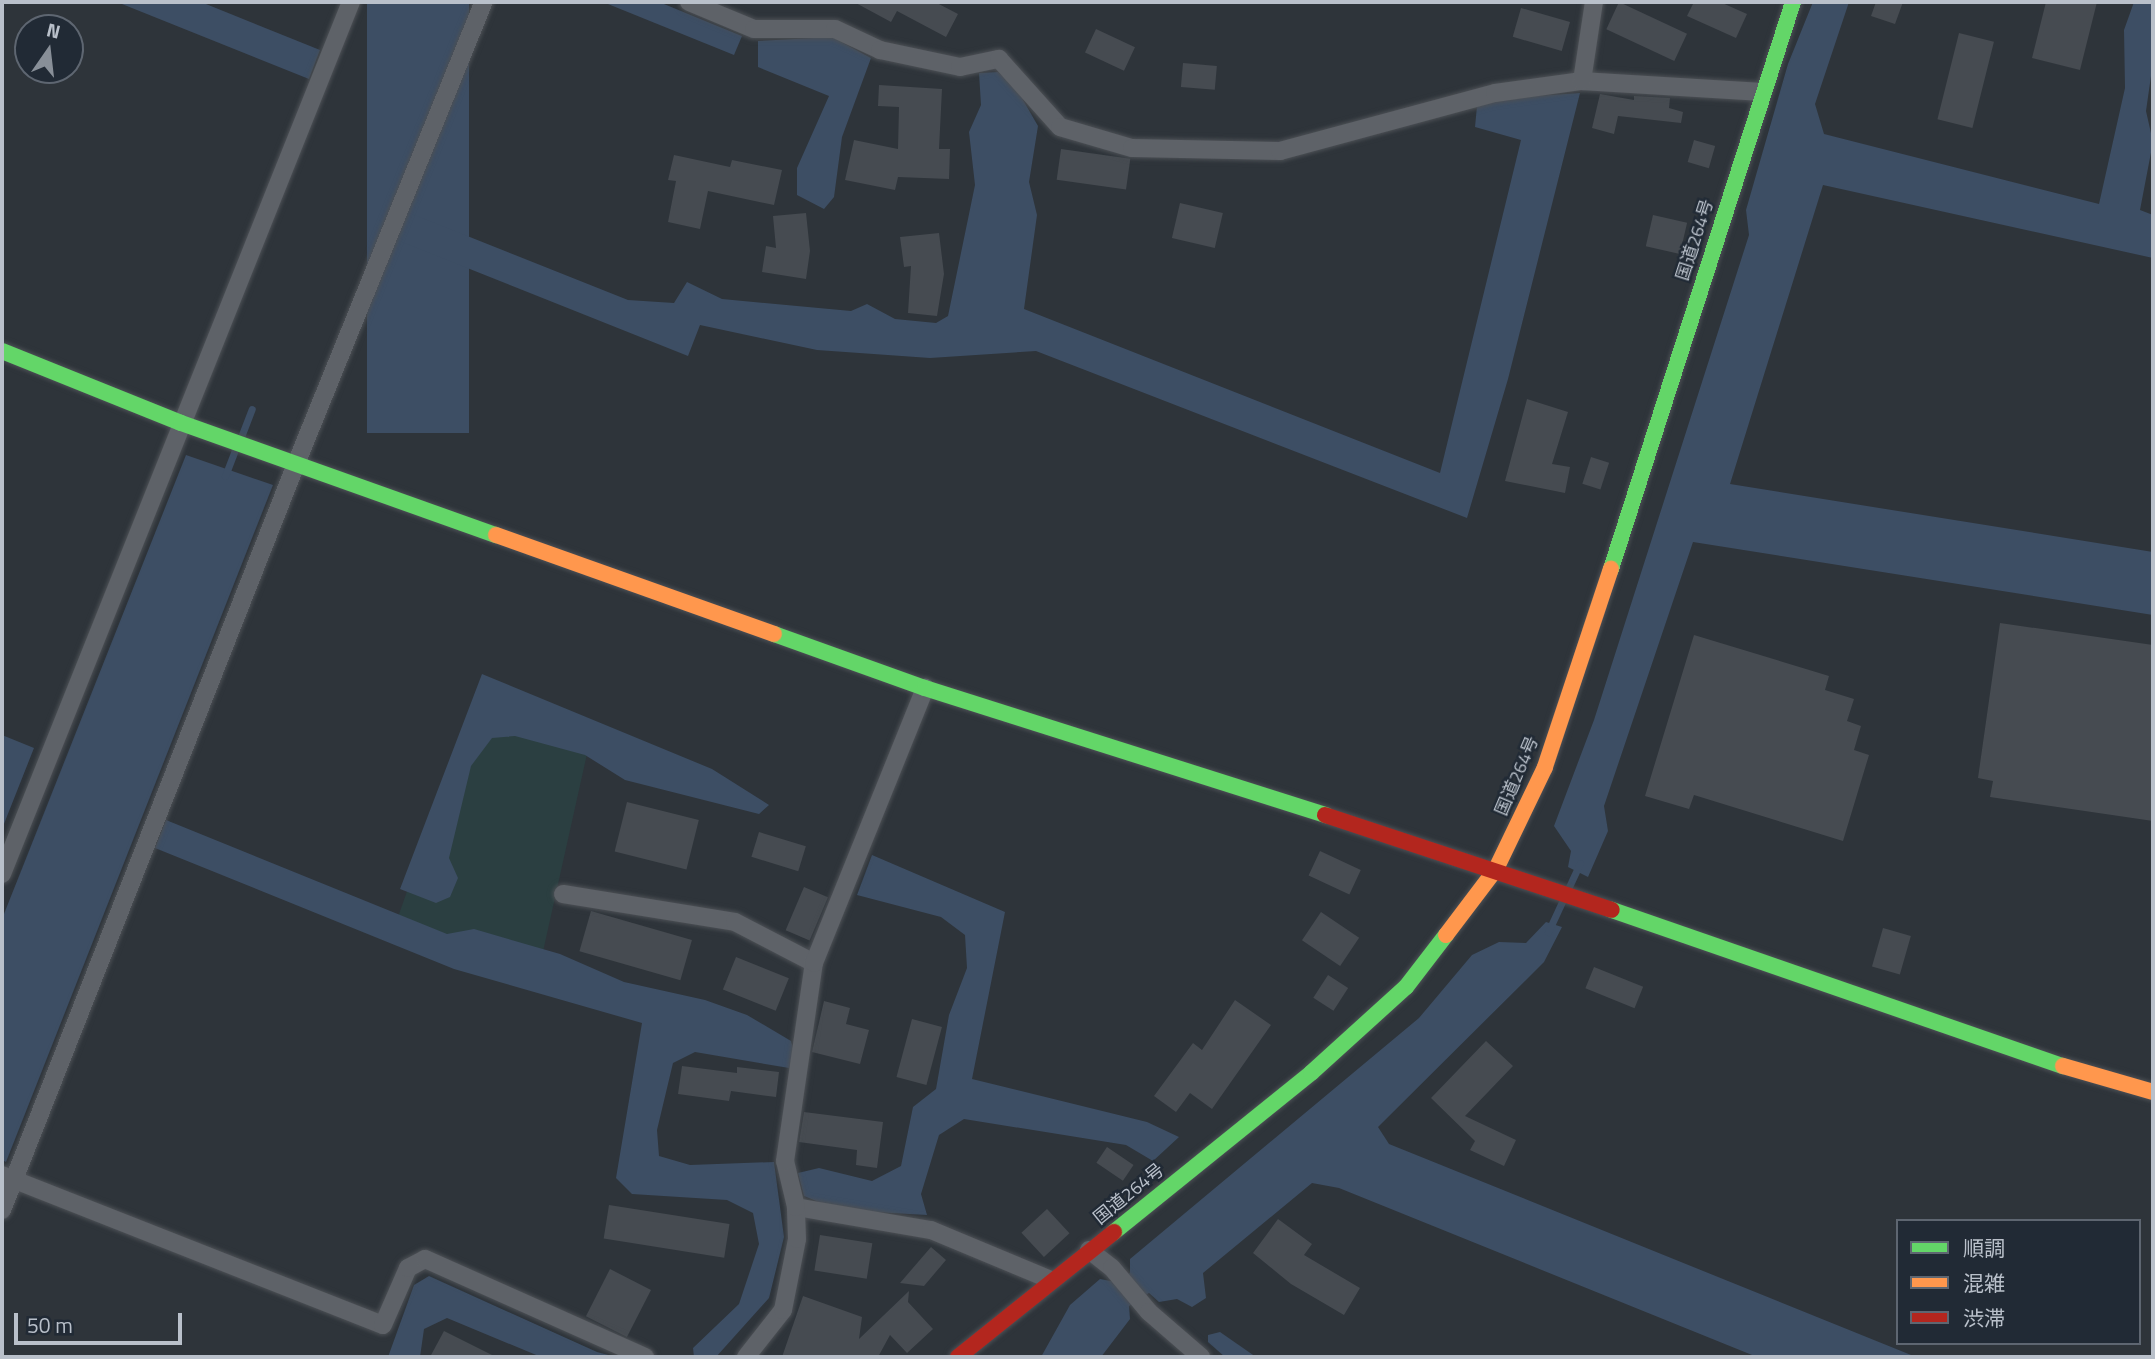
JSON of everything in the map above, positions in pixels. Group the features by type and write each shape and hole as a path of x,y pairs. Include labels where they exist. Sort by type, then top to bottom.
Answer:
{"main road":[{"name":"国道264号","path":"958,1357 1311,1073 1406,987 1496,869 1545,767 1793,2"},
{"path":"2,351 181,423 925,688 1496,869 2024,1054 2153,1092"}],"street":[{"path":"2,874 351,2"},
{"path":"2,1210 8,1178 484,2"},
{"path":"689,2 754,29 835,29 880,50 960,67 999,59 1060,127 1132,148 1280,151 1495,93 1582,81 1762,92"},
{"path":"1582,81 1594,2"},
{"path":"746,1357 783,1310 797,1239 796,1207 785,1161 814,963 925,688"},
{"path":"563,894 736,922 814,963"},
{"path":"8,1178 383,1325 408,1268 425,1259 645,1357"},
{"path":"796,1207 932,1230 1051,1280"},
{"path":"1089,1250 1112,1268 1149,1312 1201,1357"}],"green space":[{"path":"481,682 593,727 538,974 393,931"}],"water":[{"path":"117,2 201,2 320,50 309,79"},
{"path":"367,2 469,2 469,433 367,433"},
{"path":"603,2 659,2 742,36 734,55"},
{"path":"1813,2 1849,2 1815,104 1824,134 2099,204 2125,88 2124,30 2134,2 2153,2 2153,62 2146,111 2153,142 2140,210 2153,215 2153,258 1823,185 1730,484 2153,552 2153,615 1693,542 1604,806 1608,831 1588,877 1568,867 1571,851 1554,826 1594,720 1749,235 1746,210 1788,64"},
{"path":"832,37 871,58 842,137 834,197 824,209 797,195 797,168 829,96 758,67 758,41"},
{"path":"998,72 1015,86 1038,126 1029,182 1037,215 1024,309 1440,473 1521,140 1475,127 1477,106 1506,98 1580,93 1508,379 1467,518 1036,351 930,358 817,350 700,325 688,356 397,240 407,212 628,300 674,303 687,282 722,299 851,311 867,304 895,319 936,323 948,316 975,185 969,132 981,105 979,73"},
{"path":"186,455 273,485 6,1162 2,1160 2,919"},
{"path":"482,674 712,769 769,805 759,814 625,780 585,755 515,736 492,738 471,766 449,858 458,878 450,897 436,903 400,889"},
{"path":"2,735 34,748 2,829"},
{"path":"166,820 447,934 474,929 560,954 624,982 705,1000 747,1015 791,1041 794,1052 789,1068 695,1052 673,1063 657,1130 659,1156 690,1165 774,1162 784,1237 769,1298 716,1357 694,1357 693,1348 739,1304 759,1244 753,1213 727,1200 632,1194 616,1178 642,1023 454,969 155,848"},
{"path":"872,855 1005,912 972,1079 1147,1122 1179,1137 1153,1161 1126,1145 964,1119 939,1135 921,1194 927,1215 838,1210 804,1196 798,1173 819,1168 872,1181 901,1166 913,1107 936,1089 949,1015 967,968 965,935 941,917 857,895"},
{"path":"1546,922 1562,927 1544,962 1378,1127 1389,1144 1916,1357 1757,1357 1339,1188 1312,1183 1203,1273 1206,1298 1192,1307 1177,1299 1159,1302 1149,1293 1129,1306 1130,1319 1101,1357 1041,1357 1070,1305 1100,1279 1116,1282 1130,1273 1130,1259 1419,1018 1472,955 1499,942 1526,943"},
{"path":"429,1276 597,1352 616,1357 541,1357 447,1318 424,1329 420,1357 388,1357 414,1285"},
{"path":"1220,1332 1256,1357 1225,1357 1208,1342 1208,1335"}],"building":[{"path":"854,2 935,2 958,14 946,37 897,11 891,22"},
{"path":"1619,2 1687,34 1674,61 1606,29"},
{"path":"1694,2 1720,2 1747,14 1736,38 1687,16"},
{"path":"1876,2 1903,2 1895,24 1871,16"},
{"path":"2046,2 2097,2 2080,70 2032,58"},
{"path":"1521,8 1570,22 1562,51 1513,37"},
{"path":"1096,29 1135,47 1124,71 1085,53"},
{"path":"1959,33 1994,42 1972,128 1937,119"},
{"path":"1183,63 1217,66 1215,90 1181,87"},
{"path":"879,85 942,89 939,149 950,149 949,179 898,177 895,190 845,180 854,140 898,149 899,107 878,106"},
{"path":"1600,94 1634,100 1634,96 1670,98 1669,108 1683,112 1681,123 1618,116 1614,134 1592,128"},
{"path":"1694,140 1715,146 1709,168 1688,162"},
{"path":"1061,149 1130,159 1126,189 1057,180"},
{"path":"674,155 730,167 732,160 782,170 774,205 708,191 700,229 668,222 676,181 668,180"},
{"path":"1180,203 1223,213 1215,248 1172,238"},
{"path":"806,213 810,251 806,279 762,272 766,246 776,248 773,216"},
{"path":"1653,215 1687,223 1680,254 1646,246"},
{"path":"939,233 944,274 937,316 908,313 911,266 904,267 900,237"},
{"path":"1527,399 1568,412 1552,464 1570,467 1565,493 1505,481"},
{"path":"1591,457 1609,463 1600,490 1582,484"},
{"path":"2000,623 2153,645 2153,821 1990,797 1993,781 1978,778"},
{"path":"1694,635 1829,676 1825,690 1854,699 1847,721 1861,726 1854,750 1869,755 1843,841 1694,795 1689,809 1645,796"},
{"path":"627,802 699,820 686,869 615,851"},
{"path":"759,832 806,846 798,871 751,857"},
{"path":"1320,851 1361,870 1349,894 1309,875"},
{"path":"804,887 828,897 810,940 786,930"},
{"path":"591,911 692,940 680,980 579,951"},
{"path":"1321,912 1359,938 1340,966 1302,940"},
{"path":"1883,928 1911,936 1900,974 1872,966"},
{"path":"736,957 789,978 776,1011 723,989"},
{"path":"1594,967 1643,987 1635,1008 1585,988"},
{"path":"1328,975 1348,988 1333,1011 1313,998"},
{"path":"1235,1000 1271,1025 1212,1109 1190,1093 1176,1112 1154,1096 1193,1043 1202,1050"},
{"path":"824,1001 850,1008 846,1024 869,1030 860,1064 812,1052"},
{"path":"912,1019 942,1027 926,1085 896,1077"},
{"path":"1486,1041 1513,1066 1465,1116 1516,1140 1504,1166 1470,1150 1475,1141 1431,1098"},
{"path":"682,1066 737,1073 737,1067 779,1072 776,1097 731,1091 729,1101 678,1094"},
{"path":"804,1112 883,1122 877,1168 856,1165 857,1150 799,1142"},
{"path":"1107,1147 1134,1165 1123,1181 1096,1163"},
{"path":"609,1205 729,1224 724,1258 604,1239"},
{"path":"1047,1209 1070,1233 1044,1257 1021,1233"},
{"path":"1278,1219 1312,1244 1304,1255 1360,1288 1344,1315 1291,1284 1253,1253"},
{"path":"820,1235 872,1243 867,1279 814,1271"},
{"path":"931,1247 946,1260 924,1286 900,1283"},
{"path":"610,1269 651,1290 627,1337 586,1316"},
{"path":"909,1291 908,1302 933,1329 907,1353 890,1335 878,1357 782,1357 803,1296 862,1317 859,1339"},
{"path":"444,1331 496,1357 430,1357"}],"waterway":[{"path":"241,437 252,409"},
{"path":"225,476 236,448"},
{"path":"1548,932 1580,863"}],"traffic: fast":[{"path":"1611,569 1793,2"},
{"path":"2,351 181,423 496,535"},
{"path":"774,634 925,688 1325,815"},
{"path":"1612,910 2063,1066"},
{"path":"1114,1232 1311,1073 1406,987 1446,935"}],"traffic: slow":[{"path":"496,535 774,634"},
{"path":"1446,935 1496,869 1545,767 1611,569"},
{"path":"2063,1066 2153,1092"}],"traffic: jam":[{"path":"1325,815 1612,910"},
{"path":"958,1357 1114,1232"}]}
